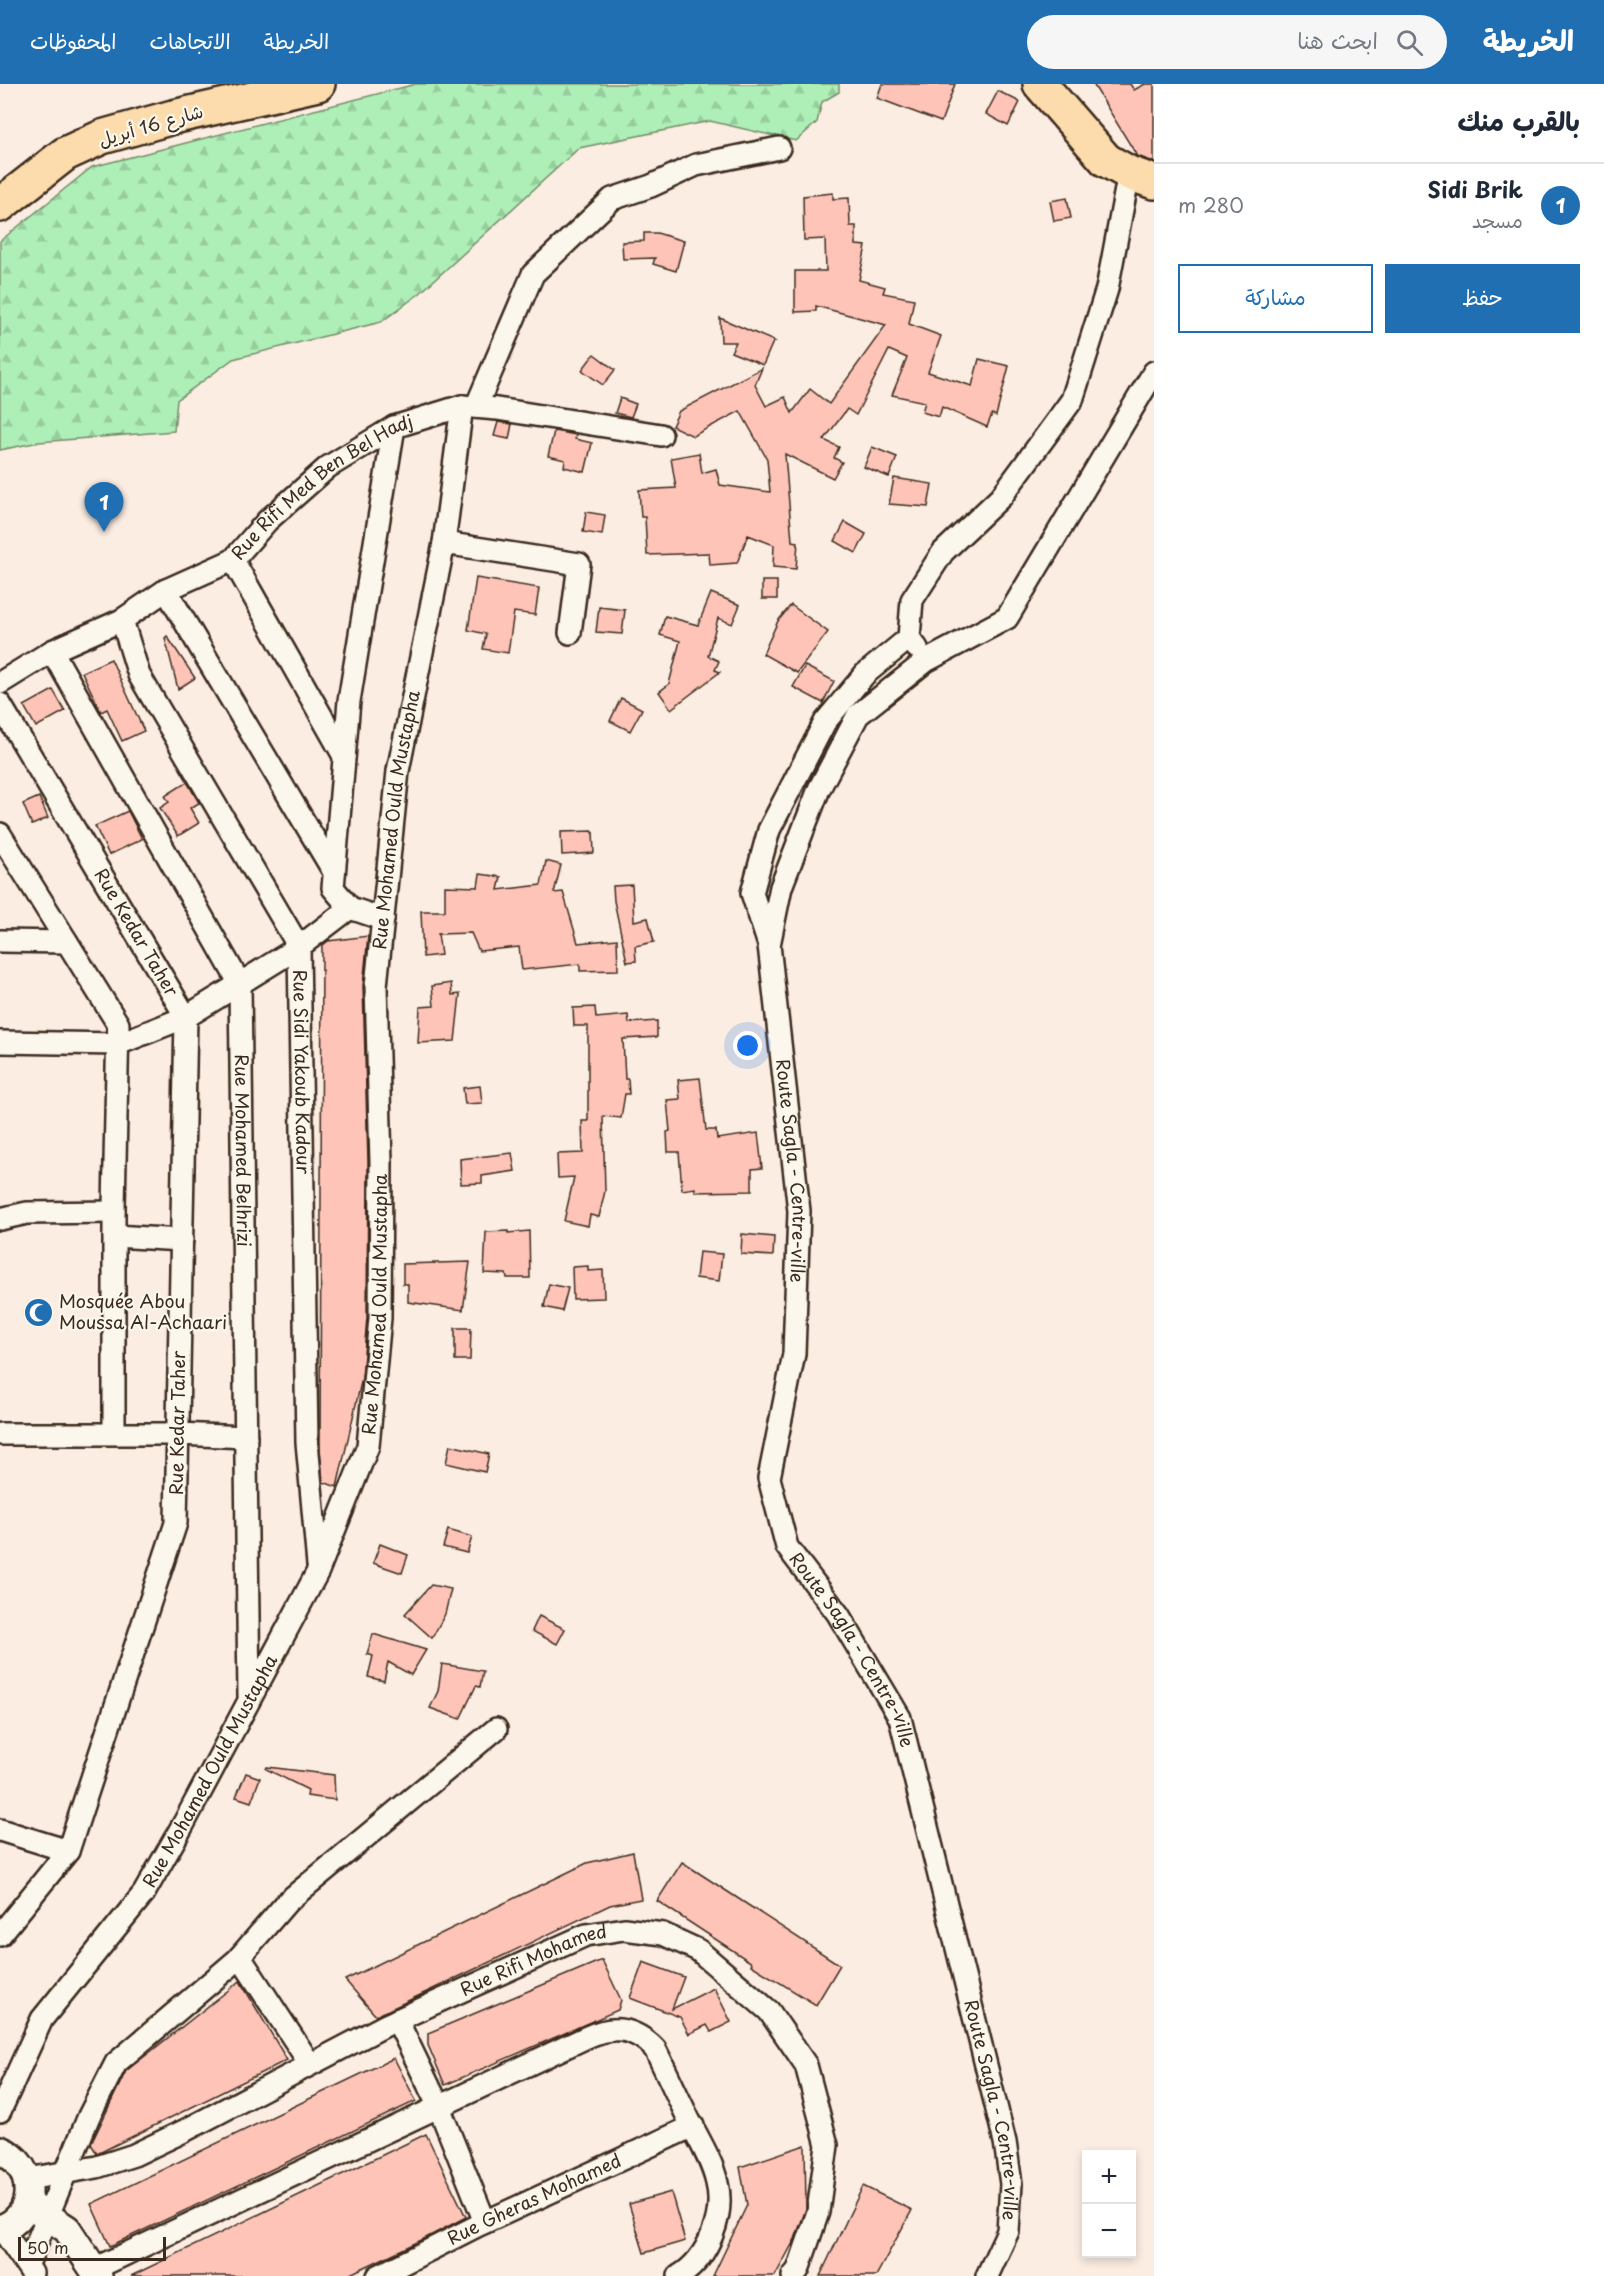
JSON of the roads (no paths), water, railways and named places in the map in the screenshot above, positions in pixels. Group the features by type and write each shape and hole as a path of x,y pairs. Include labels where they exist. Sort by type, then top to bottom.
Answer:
{"main road":[{"name":"شارع 16 أبريل","path":"0,205 65,154 102,137 174,117 318,84"},
{"path":"1040,84 1106,160 1141,177"}],"street":[{"name":"Rue Mohamed Ould Mustapha","path":"0,2111 42,2019 144,1893 318,1571 368,1446 380,1318 381,1162 376,986 398,771 444,543 478,407 533,274 612,199 651,186 696,165 779,148"},
{"path":"926,661 909,638 912,600 943,552 1001,497 1072,400 1141,177"},
{"name":"Route Sagla - Centre-ville","path":"769,945 782,887 819,789 858,715 926,661 1007,618 1154,372"},
{"path":"478,407 661,435"},
{"name":"Rue Rifi Med Ben Bel Hadj","path":"0,683 52,651 122,620 166,590 233,560 267,521 328,467 394,427 478,407"},
{"path":"383,919 350,908 333,888 349,701 394,427"},
{"path":"444,543 579,564 570,633"},
{"path":"233,560 344,756"},
{"path":"166,590 334,872"},
{"name":"Rue Sidi Yakoub Kadour","path":"122,620 139,675 300,947 307,1442 318,1571"},
{"name":"Route Sagla - Centre-ville","path":"909,638 865,674 825,722 769,830 752,893 769,945 799,1211 794,1354 769,1478 787,1548 838,1614 900,1718 1005,2142 1011,2184 1008,2231 987,2276"},
{"name":"Rue Mohamed Belhrizi","path":"52,651 240,984 249,1698"},
{"name":"Rue Kedar Taher","path":"0,704 186,1017 176,1523 68,1851 0,1935"},
{"path":"0,834 118,1024 114,1212 114,1433"},
{"path":"0,1042 118,1044 186,1017 300,947 350,908"},
{"path":"0,941 68,942"},
{"path":"0,1220 27,1213 114,1212"},
{"path":"114,1236 182,1240"},
{"path":"0,1434 114,1433 246,1437"},
{"path":"31,2270 1,2229 8,2227 34,2199 67,2172 89,2116 116,2063 240,1958 288,1901 496,1729"},
{"path":"0,1830 68,1851"},
{"name":"Rue Rifi Mohamed","path":"34,2199 67,2172 97,2167 134,2155 397,2020 586,1935 634,1930 663,1934 698,1950 769,2010 806,2065 827,2145 818,2212 798,2270 793,2276"},
{"path":"240,1958 310,2064"},
{"path":"397,2020 439,2107 485,2222"},
{"path":"34,2199 67,2229 96,2272 439,2107 601,2031 616,2028 631,2031 644,2038 655,2049 693,2126 718,2184 718,2216 707,2247 686,2272 679,2276"},
{"name":"Rue Gheras Mohamed","path":"378,2276 485,2222 693,2126"},
{"path":"0,2150 19,2162 34,2199 31,2270"}],"place":[{"name":"Sidi Brik","path":"104,532"},
{"name":"Mosquée Abou Moussa Al-Achaari","path":"38,1312"}]}
